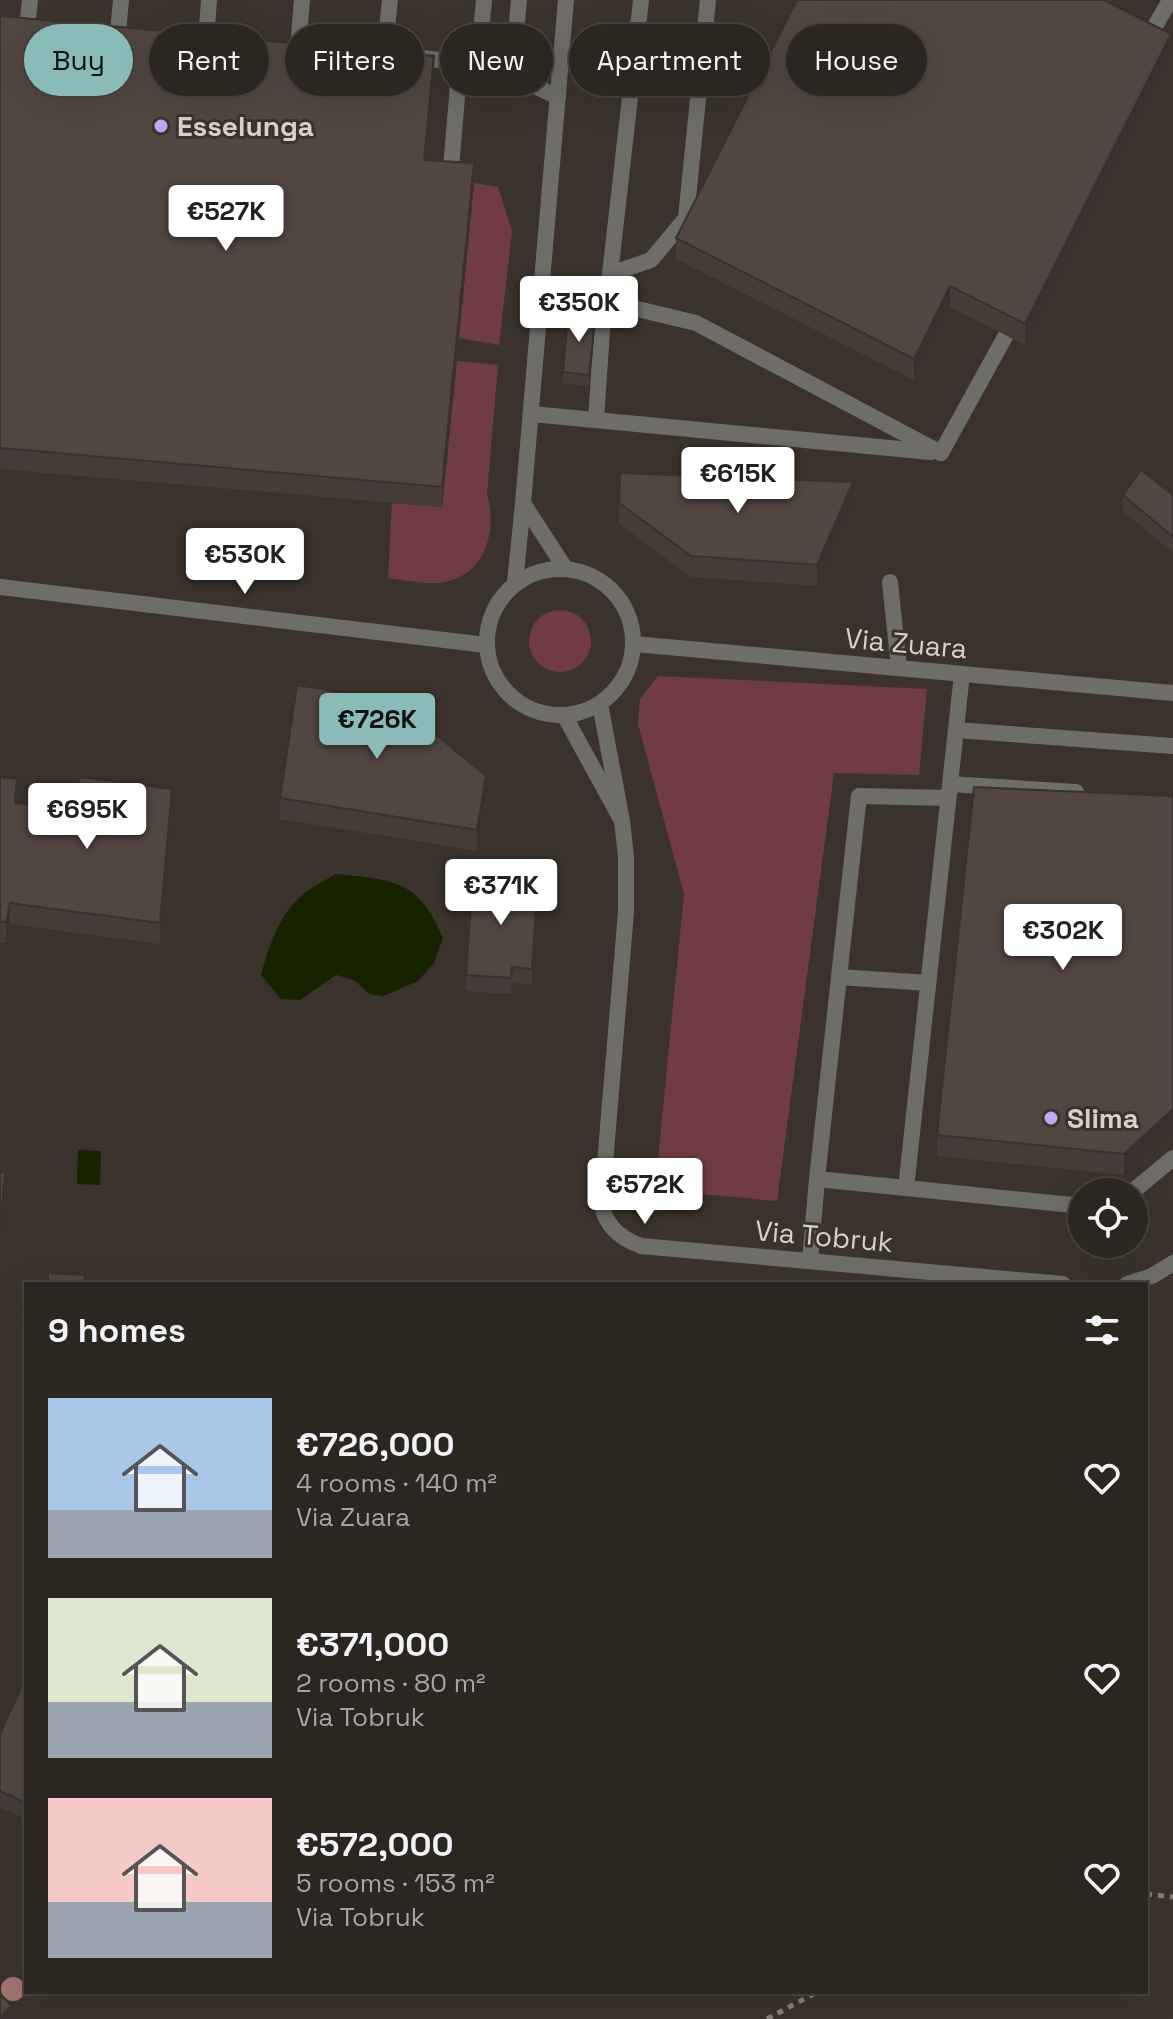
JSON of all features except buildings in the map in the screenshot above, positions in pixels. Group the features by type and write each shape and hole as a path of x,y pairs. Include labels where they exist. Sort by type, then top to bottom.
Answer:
{"street":[{"path":"28,24 30,0"},
{"path":"119,24 121,0"},
{"path":"207,24 209,0"},
{"path":"300,24 302,0"},
{"path":"390,0 377,54 440,59"},
{"path":"482,24 484,0"},
{"path":"517,24 519,0"},
{"path":"515,583 566,0"},
{"path":"596,420 604,301 610,274 641,0"},
{"path":"610,274 651,260 686,218 708,0"},
{"path":"1146,42 1170,0"},
{"path":"553,95 558,97"},
{"path":"450,182 457,96"},
{"path":"542,295 604,301 696,323 941,453"},
{"path":"941,453 1006,335"},
{"path":"532,414 941,453"},
{"path":"523,503 565,568"},
{"path":"565,568 587,573 606,585 621,601 630,621 634,644 629,667 618,687 600,704 583,712 564,715 541,713 519,704 502,688 491,668 486,645 489,621 499,600 515,583 539,571 565,568"},
{"path":"890,582 899,668"},
{"path":"0,587 486,645"},
{"name":"Via Zuara","path":"634,644 1173,693"},
{"path":"906,1188 962,674"},
{"name":"Via Tobruk","path":"600,704 626,857 626,912 602,1199 603,1214 619,1235 641,1246 1041,1282"},
{"name":"Via Tobruk","path":"564,715 622,821"},
{"path":"956,730 1173,746"},
{"path":"810,1261 859,796 949,791 1093,793"},
{"path":"839,977 928,983"},
{"path":"1148,1179 1173,1158"},
{"path":"817,1179 1068,1205"},
{"path":"1133,1282 1152,1276 1173,1263"}],"path":[{"path":"1148,1894 1173,1897"},
{"path":"767,2019 813,1994"}],"shaded area":[{"path":"474,183 498,187 512,231 499,345 459,338"},
{"path":"457,361 498,365 487,494 490,524 484,552 477,564 454,580 432,583 388,578 392,503 442,507"},
{"path":"560,610 572,612 582,619 589,629 589,653 582,663 572,670 560,672 548,670 538,663 531,653 529,641 531,629 538,619 548,612"},
{"path":"658,676 927,689 919,775 834,773 777,1201 655,1190 684,894 638,724 640,699"},
{"path":"336,874 374,878 402,886 414,894 434,919 443,938 434,963 418,981 383,996 369,994 354,980 336,975 300,1000 281,999 261,975 276,932 287,912 302,895"},
{"path":"78,1150 101,1151 100,1185 77,1184"}],"place":[{"name":"Esselunga","path":"161,126"},
{"name":"Slima","path":"1051,1118"}]}
